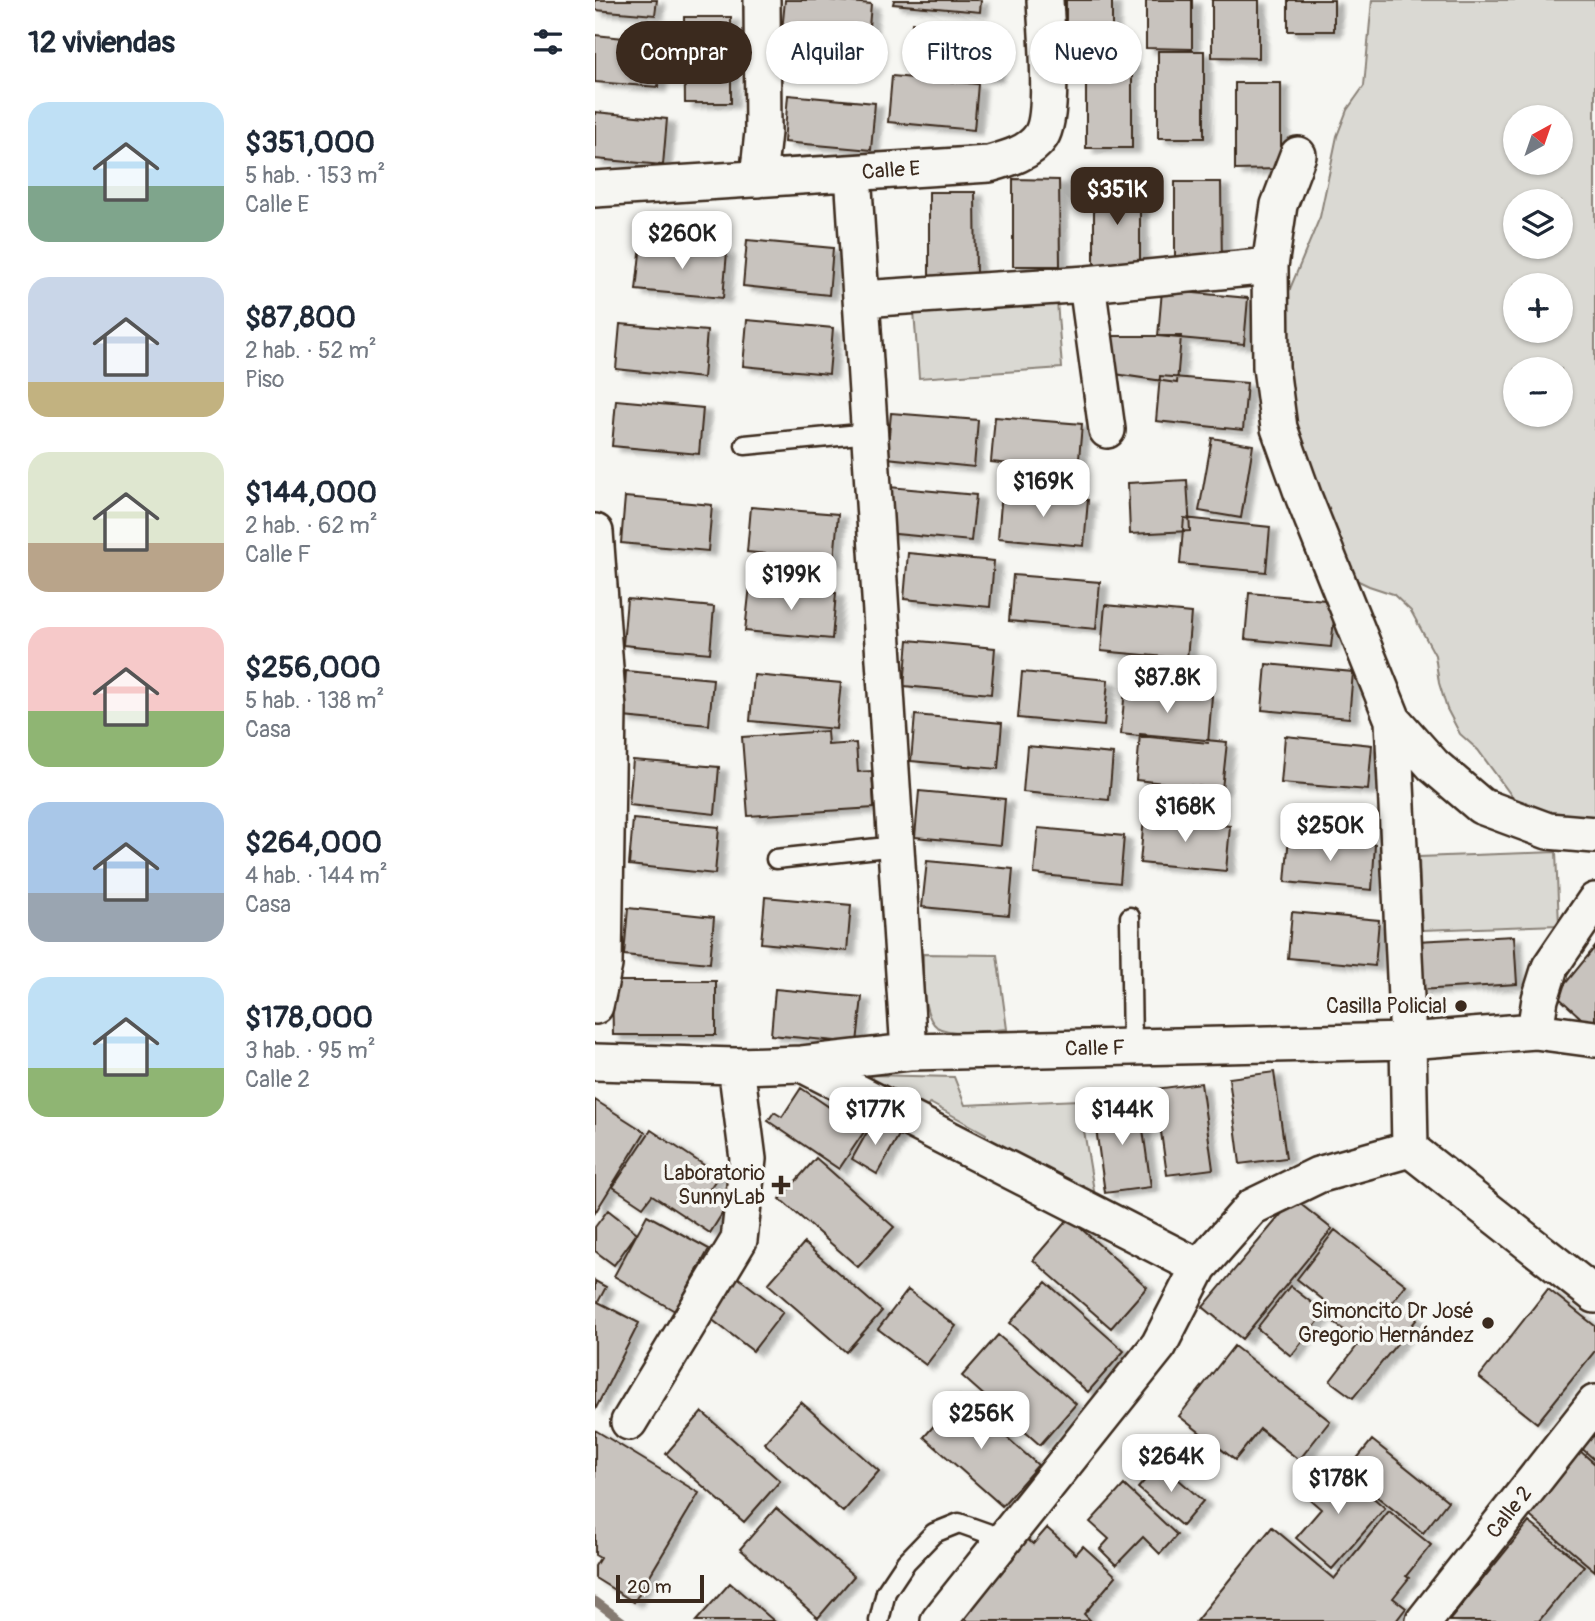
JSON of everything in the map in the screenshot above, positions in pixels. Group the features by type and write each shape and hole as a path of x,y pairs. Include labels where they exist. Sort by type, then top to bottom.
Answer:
{"street":[{"path":"758,179 762,132 762,0"},
{"name":"Calle E","path":"595,189 989,164 1010,159 1030,147 1041,136 1047,119 1045,0"},
{"path":"1298,155 1279,205 1270,266 1271,367 1279,428 1304,498 1394,720 1433,765 1481,806 1548,831 1595,835"},
{"path":"853,173 909,1052"},
{"path":"862,299 1087,284 1270,266"},
{"path":"1087,284 1107,430"},
{"path":"595,532 608,709 604,965 595,1006"},
{"path":"1394,720 1410,1149"},
{"path":"1535,1031 1540,999 1550,967 1595,901"},
{"name":"Calle F","path":"595,1062 736,1066 802,1064 909,1052 1408,1041 1535,1031 1595,1039"},
{"path":"802,1064 1199,1267"},
{"path":"629,1422 739,1240 748,1159 736,1066"},
{"path":"939,1621 1159,1345 1199,1267 1252,1207 1318,1175 1410,1149"},
{"path":"1410,1149 1595,1294"},
{"name":"Calle 2","path":"1424,1621 1595,1403"}],"lane":[{"path":"745,445 870,433"},
{"path":"776,859 896,846"},
{"path":"1130,918 1132,1047"},
{"path":"879,1621 887,1592 906,1562 935,1533 959,1523 1004,1539"}],"shaded area":[{"path":"1372,0 1595,0 1595,816 1530,811 1511,795 1478,750 1460,734 1447,709 1439,683 1435,655 1411,611 1393,594 1346,575 1286,432 1284,318 1289,291 1320,217 1337,136 1347,110 1364,86"},
{"path":"1057,301 1062,368 919,378 914,311"},
{"path":"1556,852 1559,925 1422,930 1419,857"},
{"path":"923,954 997,955 1007,1029 961,1032 937,1027 928,1013 926,1003"},
{"path":"869,1075 954,1077 965,1105 1079,1100 1098,1215 977,1155 986,1134 930,1103 916,1124 862,1087"}],"building":[{"path":"595,0 657,0 655,15 595,10"},
{"path":"785,0 871,4 870,21 783,21"},
{"path":"894,0 981,0 980,12 893,4"},
{"path":"1066,0 1112,0 1112,21 1066,21"},
{"path":"1146,0 1192,0 1192,49 1146,48"},
{"path":"1212,0 1259,0 1259,58 1212,57"},
{"path":"1288,0 1334,0 1334,31 1288,31"},
{"path":"684,17 731,17 731,21 684,21"},
{"path":"595,35 616,37 616,84 595,82"},
{"path":"1158,51 1204,51 1204,138 1158,138"},
{"path":"892,76 902,77 902,84 978,84 974,130 888,122"},
{"path":"1235,83 1281,83 1281,169 1235,170"},
{"path":"620,84 658,84 658,87"},
{"path":"685,84 731,84 731,103 685,103"},
{"path":"1086,84 1132,84 1132,148 1086,148"},
{"path":"788,95 875,103 871,150 784,142"},
{"path":"595,112 667,119 663,165 595,159"},
{"path":"1013,179 1059,180 1060,266 1013,266"},
{"path":"1175,182 1221,182 1222,269 1175,269"},
{"path":"1094,184 1140,184 1140,270 1094,270"},
{"path":"929,192 975,192 976,279 929,279"},
{"path":"747,240 833,248 829,295 743,286"},
{"path":"641,244 727,252 723,298 636,290"},
{"path":"1162,290 1248,298 1244,344 1158,336"},
{"path":"747,320 833,328 829,374 743,366"},
{"path":"620,324 707,331 703,378 616,369"},
{"path":"1113,336 1181,336 1177,383 1115,374 1111,354"},
{"path":"1160,376 1247,383 1243,430 1156,421"},
{"path":"616,400 703,408 699,454 612,446"},
{"path":"891,413 978,420 974,467 887,458"},
{"path":"995,417 1082,424 1078,471 991,462"},
{"path":"1212,438 1253,445 1241,518 1199,511"},
{"path":"1187,480 1190,531 1130,534 1128,483"},
{"path":"889,487 976,495 971,541 885,533"},
{"path":"1002,492 1088,500 1084,546 998,538"},
{"path":"625,497 712,505 708,551 621,543"},
{"path":"751,507 838,514 834,561 747,552"},
{"path":"1184,518 1270,527 1266,572 1180,564"},
{"path":"908,553 994,561 990,607 904,599"},
{"path":"1013,575 1100,582 1096,629 1009,621"},
{"path":"750,585 836,593 832,639 745,631"},
{"path":"1249,593 1336,601 1331,647 1245,639"},
{"path":"627,599 714,607 710,653 623,645"},
{"path":"1105,605 1191,613 1187,659 1101,651"},
{"path":"908,640 995,648 991,694 904,686"},
{"path":"1266,664 1353,672 1349,718 1262,710"},
{"path":"626,671 713,679 709,725 623,717"},
{"path":"1022,672 1108,680 1104,726 1018,718"},
{"path":"754,675 841,683 836,729 750,721"},
{"path":"1125,688 1212,696 1208,743 1121,734"},
{"path":"915,715 1002,723 998,769 911,761"},
{"path":"827,731 828,745 856,743 858,772 872,771 874,808 748,816 742,737"},
{"path":"1140,734 1227,742 1222,789 1136,780"},
{"path":"1285,736 1372,745 1368,790 1281,783"},
{"path":"1027,746 1113,754 1109,800 1023,792"},
{"path":"633,760 719,767 715,814 629,805"},
{"path":"919,791 1005,799 1001,845 915,837"},
{"path":"1144,817 1230,826 1226,871 1140,863"},
{"path":"633,819 719,827 715,874 629,865"},
{"path":"1038,828 1124,836 1120,883 1034,874"},
{"path":"1289,836 1375,844 1372,890 1285,882"},
{"path":"927,861 1013,869 1009,915 922,907"},
{"path":"765,897 851,905 847,951 761,943"},
{"path":"628,908 714,917 710,963 624,955"},
{"path":"1292,912 1379,920 1375,966 1288,958"},
{"name":"Casilla Policial","path":"1514,936 1517,984 1419,990 1416,941"},
{"path":"1595,947 1595,1029 1594,1030 1556,995"},
{"path":"612,981 716,981 716,1035 613,1035"},
{"path":"775,989 862,997 857,1043 771,1035"},
{"path":"1274,1072 1286,1158 1240,1164 1229,1078"},
{"path":"1201,1083 1213,1169 1167,1175 1155,1089"},
{"path":"801,1088 841,1115 850,1101 874,1117 839,1169 768,1121 774,1112 782,1117"},
{"path":"595,1100 645,1132 595,1213"},
{"path":"1139,1101 1151,1187 1105,1193 1093,1107"},
{"path":"874,1120 899,1135 877,1174 852,1159"},
{"path":"651,1130 719,1175 705,1196 725,1209 710,1233 652,1195 643,1207 613,1187"},
{"path":"816,1158 894,1227 858,1267 780,1199"},
{"path":"1294,1199 1332,1229 1242,1339 1203,1307"},
{"path":"608,1210 637,1233 614,1265 595,1251 595,1227"},
{"path":"647,1215 709,1249 675,1311 614,1276"},
{"path":"1069,1218 1147,1287 1111,1328 1033,1260"},
{"path":"1335,1230 1406,1285 1393,1301 1417,1319 1353,1398 1330,1381 1360,1342 1325,1316 1332,1307 1297,1279"},
{"path":"804,1243 882,1311 846,1352 768,1284"},
{"path":"736,1276 783,1312 753,1351 706,1315"},
{"path":"595,1281 606,1287 598,1302 639,1323 595,1410"},
{"path":"1046,1282 1124,1351 1088,1392 1010,1323"},
{"path":"1290,1286 1325,1313 1291,1356 1257,1328"},
{"path":"1548,1289 1595,1326 1595,1351 1537,1423 1479,1377"},
{"path":"908,1290 956,1326 926,1365 878,1329"},
{"path":"998,1335 1076,1404 1040,1445 962,1376"},
{"path":"1234,1346 1330,1421 1299,1460 1260,1429 1235,1460 1179,1416"},
{"path":"960,1396 1038,1465 1002,1506 924,1437"},
{"path":"801,1402 879,1471 843,1512 764,1443"},
{"path":"702,1412 780,1481 744,1522 666,1454"},
{"path":"1595,1427 1595,1460 1579,1446"},
{"path":"595,1430 699,1493 634,1602 595,1578 595,1566 600,1558 595,1555"},
{"path":"1372,1440 1448,1501 1423,1533 1346,1472"},
{"path":"1579,1450 1595,1464 1595,1571 1526,1513"},
{"path":"1160,1463 1203,1501 1182,1526 1138,1488"},
{"path":"1334,1463 1385,1508 1332,1569 1296,1538 1321,1509 1306,1496"},
{"path":"1124,1485 1177,1535 1160,1554 1143,1537 1116,1565 1100,1549 1109,1539 1090,1522"},
{"path":"776,1508 854,1576 818,1618 740,1549"},
{"path":"1389,1511 1431,1545 1406,1576 1409,1578 1393,1598 1406,1608 1396,1621 1196,1621 1272,1527 1334,1579"},
{"path":"1529,1522 1584,1566 1539,1621 1449,1621"},
{"path":"1047,1528 1076,1554 1083,1546 1116,1576 1084,1614 1091,1621 968,1621 954,1608 1021,1534 1033,1544"},
{"path":"730,1583 774,1621 696,1621"}],"waterway":[{"path":"595,1601 622,1621"}],"place":[{"name":"Casilla Policial","path":"1461,1006"},
{"name":"Laboratorio SunnyLab","path":"781,1185"},
{"name":"Simoncito Dr José Gregorio Hernández","path":"1488,1323"}]}
